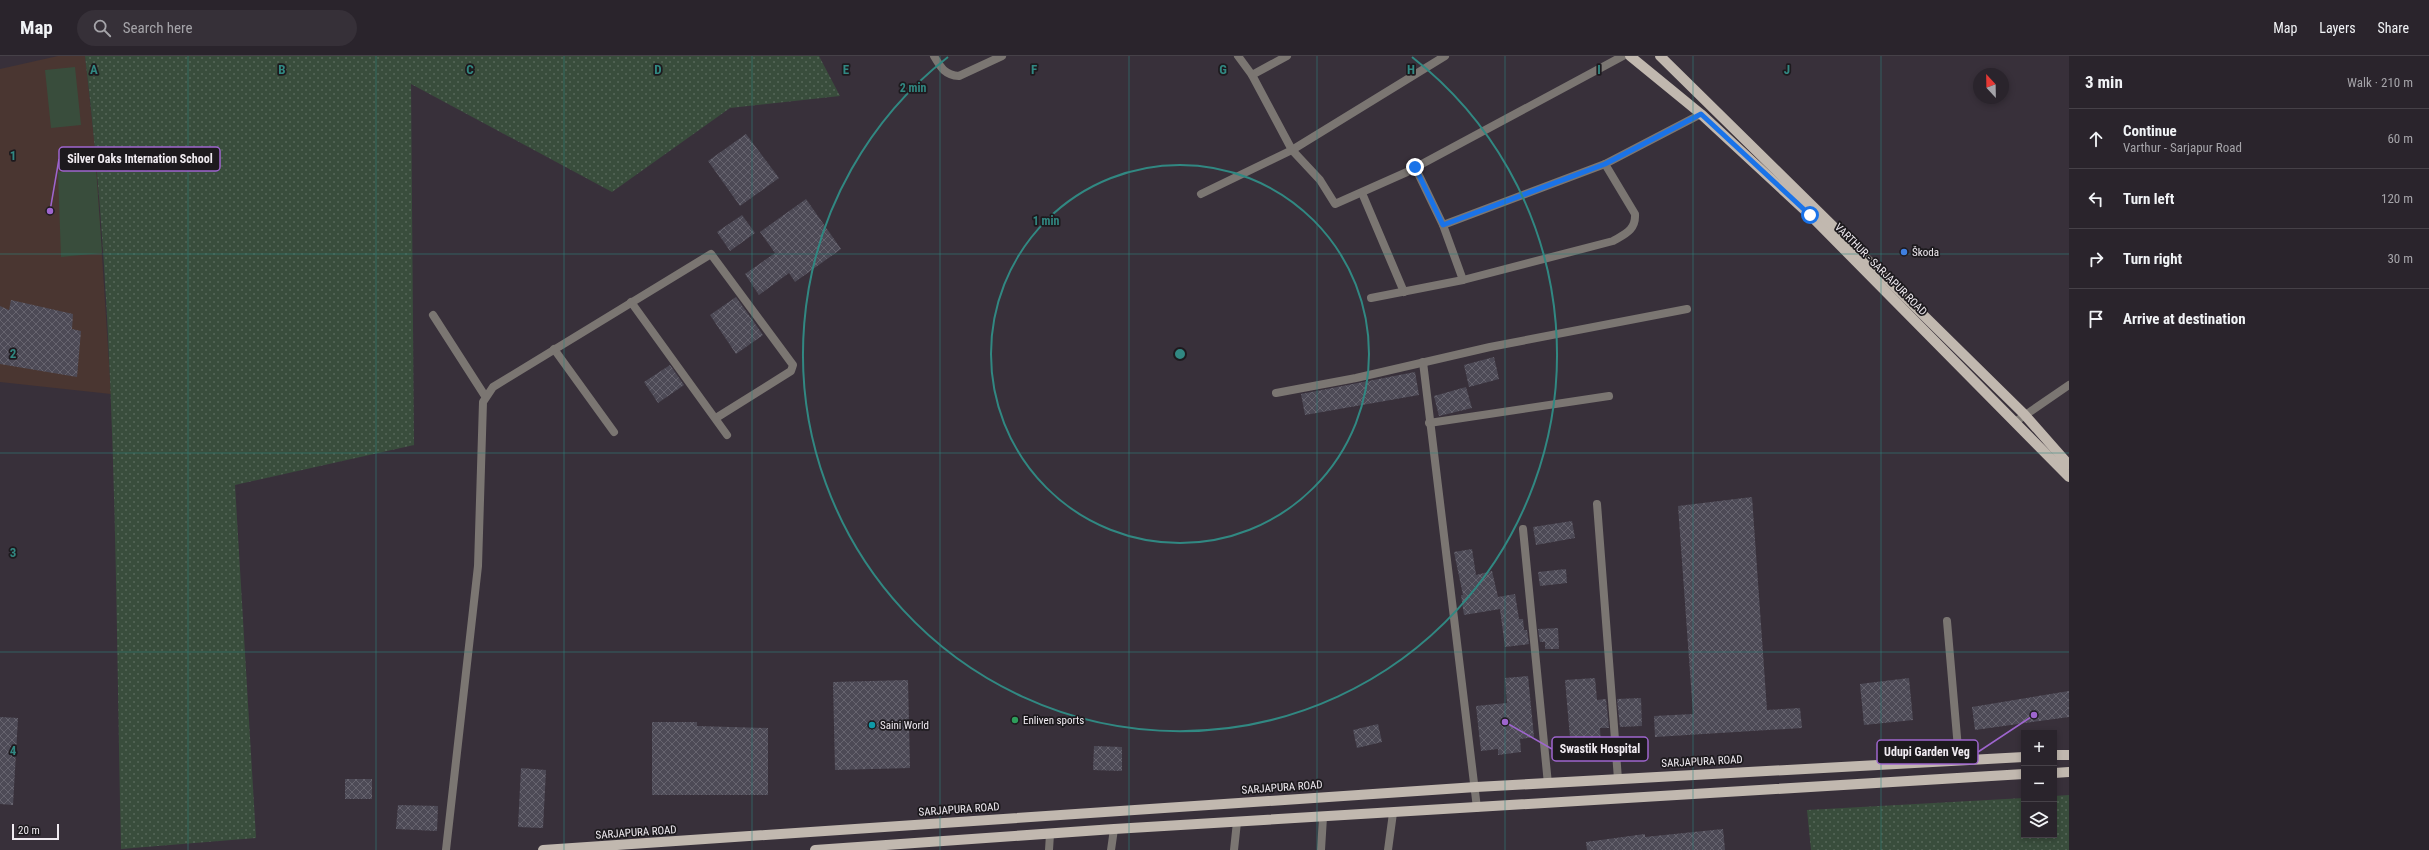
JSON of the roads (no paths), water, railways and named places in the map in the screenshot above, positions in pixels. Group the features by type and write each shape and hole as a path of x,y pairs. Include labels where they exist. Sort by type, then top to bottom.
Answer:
{"main road":[{"name":"VARTHUR - SARJAPUR ROAD","path":"1630,56 1701,114 1810,215 2069,477"},
{"name":"VARTHUR - SARJAPUR ROAD","path":"1660,56 2024,414 2069,465"},
{"path":"2057,755 2069,755"},
{"name":"SARJAPURA ROAD","path":"543,850 1476,787 2021,757"},
{"path":"2057,773 2069,772"},
{"path":"815,850 872,849 1050,834 2021,774"}],"street":[{"path":"934,56 942,70 951,76 959,76 1002,56"},
{"path":"1238,56 1252,75 1292,150 1320,180 1332,203 1339,203 1415,167 1623,56"},
{"path":"1252,75 1287,56"},
{"path":"1201,194 1292,150 1445,56"},
{"path":"1443,225 1605,164 1701,114"},
{"path":"1371,298 1463,280 1613,241 1629,232 1636,223 1635,214 1605,164"},
{"path":"1415,167 1443,225 1463,280"},
{"path":"1362,193 1404,292"},
{"path":"446,850 478,566 483,402 485,396 493,387 708,254 714,256 794,368 716,418"},
{"path":"631,302 727,435"},
{"path":"1276,393 1687,309"},
{"path":"433,316 485,396"},
{"path":"554,349 614,432"},
{"path":"1423,362 1429,423 1476,787 1477,808"},
{"path":"2015,422 2024,414 2069,385"},
{"path":"1429,423 1609,396"},
{"path":"1596,504 1618,779"},
{"path":"1523,529 1548,784"},
{"path":"1947,621 1959,760"},
{"path":"1388,850 1393,813"},
{"path":"1321,850 1324,817"},
{"path":"1234,850 1238,822"},
{"path":"1111,850 1114,830"},
{"path":"1049,850 1050,834"}],"place":[{"name":"Silver Oaks Internation School","path":"50,211"},
{"name":"Škoda","path":"1904,252"},
{"name":"Udupi Garden Veg","path":"2034,715"},
{"name":"Enliven sports","path":"1015,720"},
{"name":"Swastik Hospital","path":"1505,722"},
{"name":"Saini World","path":"872,725"}]}
